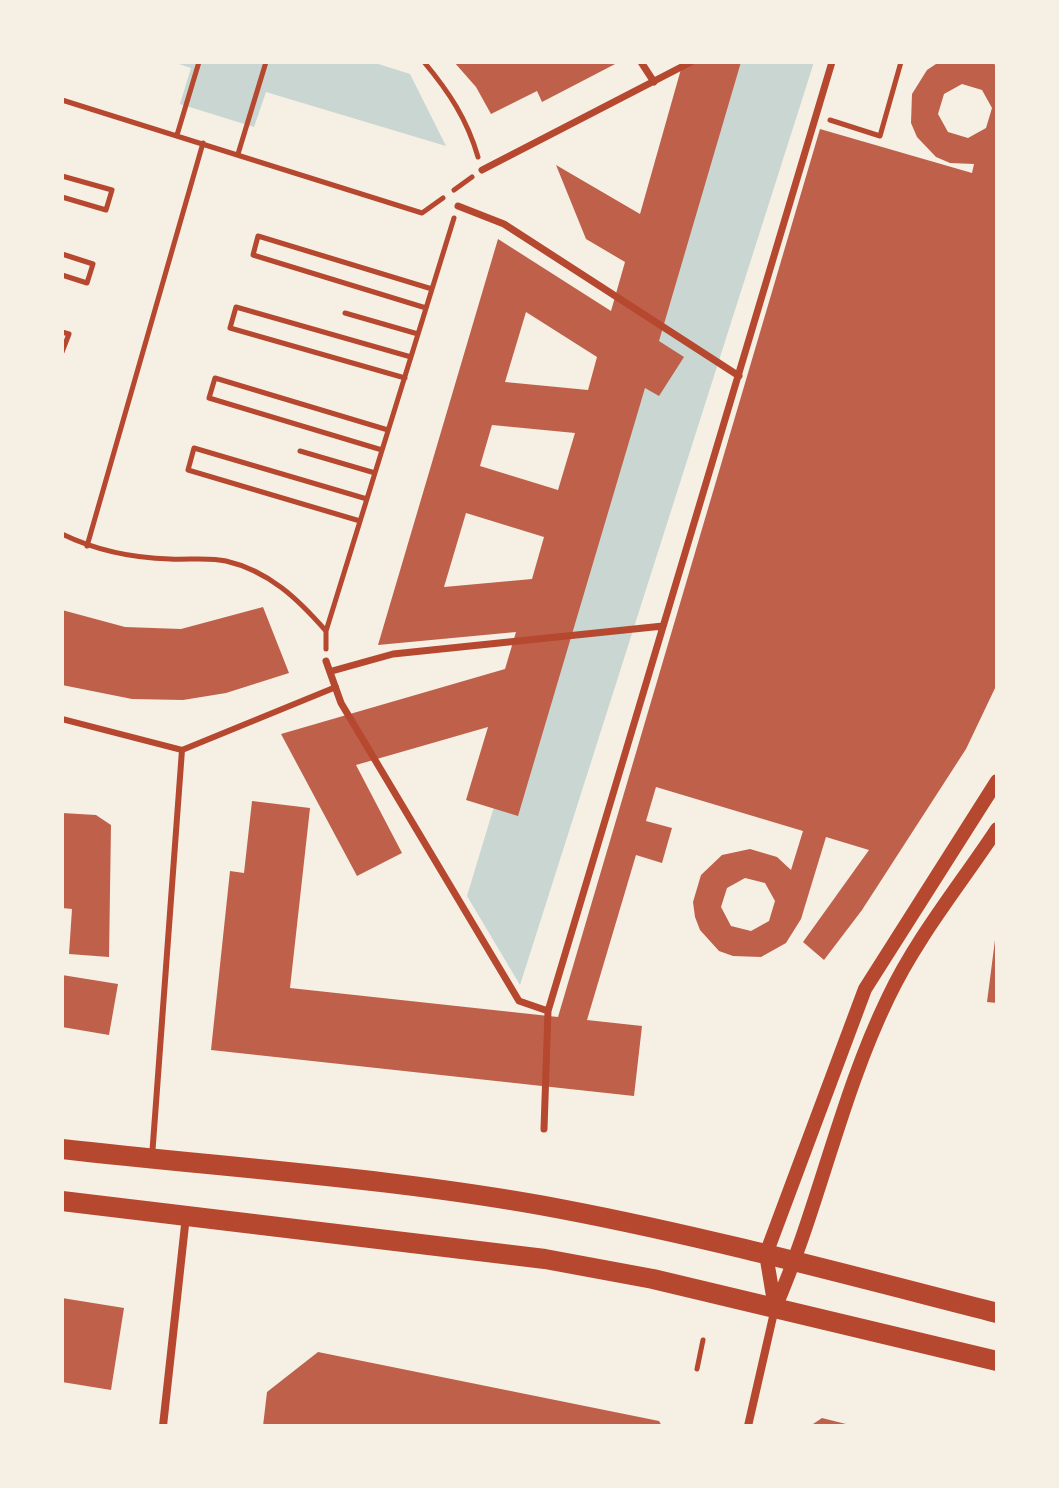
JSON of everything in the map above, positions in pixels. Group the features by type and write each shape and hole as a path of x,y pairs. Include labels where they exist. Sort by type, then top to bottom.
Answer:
{"main road":[{"path":"62,1149 422,1188 559,1209 796,1261 997,1313"},
{"path":"62,1201 545,1259 775,1308 997,1361"}],"street":[{"path":"641,62 654,82"},
{"path":"482,170 691,62"},
{"path":"544,1129 548,1011 739,376 813,115 832,62"},
{"path":"458,206 504,224 739,376"},
{"path":"332,671 393,654 663,626"},
{"path":"326,661 341,703 519,1001 548,1011"},
{"path":"775,1308 766,1254 865,989 997,781"},
{"path":"748,1426 775,1308 796,1261 851,1090 887,999 909,957 990,851 997,829"},
{"path":"163,1426 186,1214"}],"lane":[{"path":"62,719 182,750 336,687"},
{"path":"152,1159 182,750"}],"path":[{"path":"177,135 199,62"},
{"path":"238,154 266,62"},
{"path":"62,534 87,546 149,558 225,561 274,581 296,597 326,631 458,206 482,170 470,127 449,92 424,62"},
{"path":"813,115 880,136 901,62"},
{"path":"62,100 422,213 482,170"},
{"path":"87,546 203,143"},
{"path":"62,176 112,190 106,210 62,197"},
{"path":"426,308 253,255 258,236 432,289"},
{"path":"62,254 93,264 87,283 62,275"},
{"path":"405,378 230,328 236,307 411,357"},
{"path":"345,313 418,334"},
{"path":"62,332 69,334 62,352"},
{"path":"382,450 209,398 215,378 388,430"},
{"path":"360,521 188,470 194,448 367,499"},
{"path":"300,451 375,473"},
{"path":"697,1369 703,1340"}],"shaded area":[{"path":"173,62 372,62 410,74 446,146 266,92 254,127 180,104 191,68"},
{"path":"719,62 814,62 520,985 467,896"}],"building":[{"path":"454,62 619,62 542,102 537,91 491,114 476,87"},
{"path":"683,62 741,62 659,341 684,357 659,396 645,388 518,816 466,800 488,727 356,765 402,853 357,876 281,734 505,669 516,632 378,645 498,239 611,311 625,262 586,239 556,165 640,214","holes":["526,312 597,357 588,390 505,382","492,425 575,433 558,490 480,466","466,513 544,537 532,579 444,587"]},
{"path":"939,62 991,62 997,66 997,684 966,749 862,910 824,960 803,942 869,850 826,837 801,919 786,943 761,957 733,956 719,951 700,930 695,917 693,902 701,875 722,855 750,849 777,857 791,870 803,831 656,787 646,821 672,828 662,863 636,855 587,1020 642,1026 634,1096 211,1050 230,871 244,873 252,801 310,808 290,988 558,1017 820,129 972,173 974,164 950,163 936,157 917,137 911,123 912,94 927,70","holes":["962,84 982,90 992,108 986,128 968,138 948,132 938,114 944,94","745,878 765,883 775,901 769,921 751,931 731,926 721,907 727,888"]},
{"path":"263,607 289,673 226,693 183,700 132,699 62,685 62,610 125,627 181,629"},
{"path":"62,813 96,815 111,825 109,957 69,954 72,909 62,908"},
{"path":"997,941 997,1003 987,1002"},
{"path":"62,975 118,984 109,1035 62,1027"},
{"path":"62,1298 124,1308 111,1390 62,1382"},
{"path":"318,1352 659,1421 662,1426 263,1426 267,1392"},
{"path":"822,1418 850,1425 850,1426 810,1426"}]}
